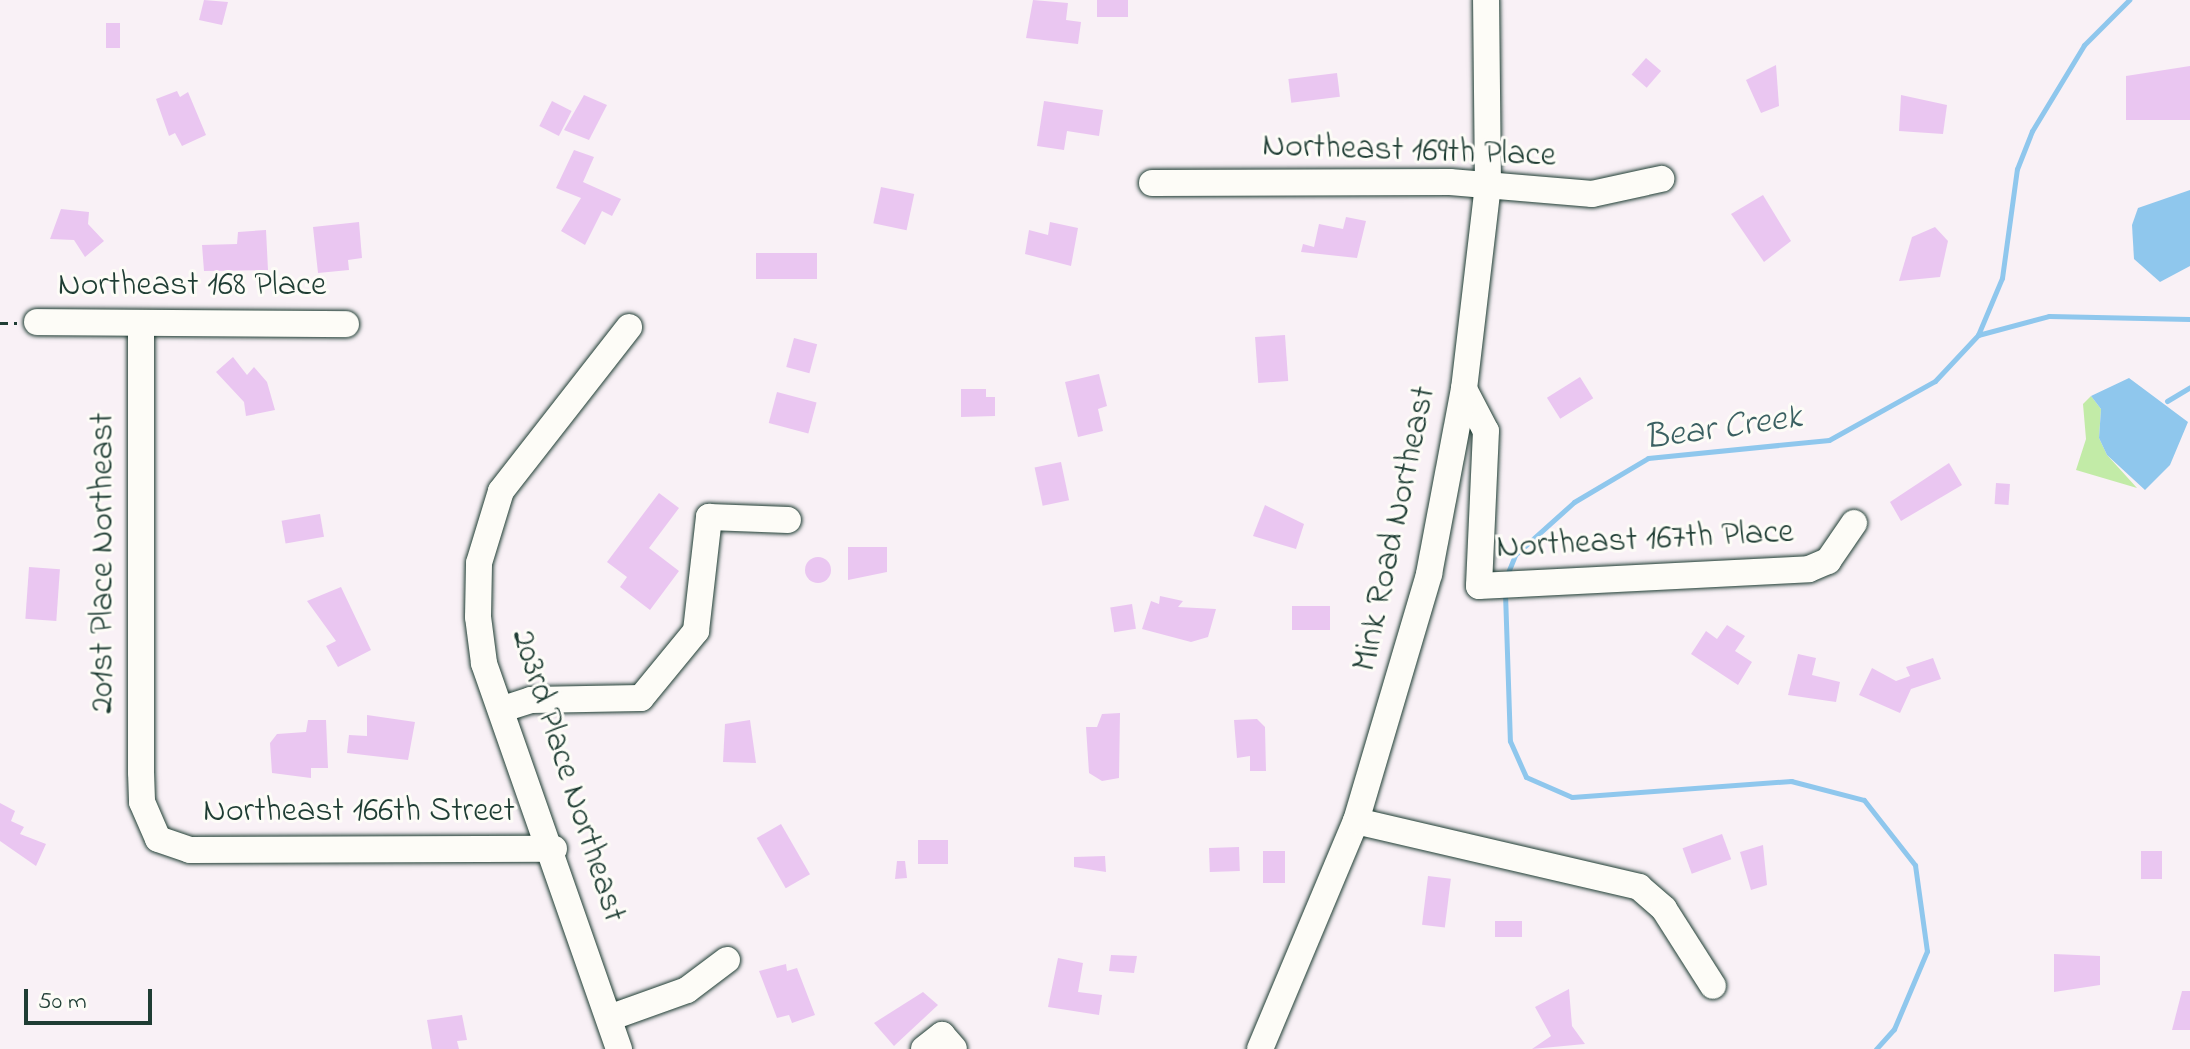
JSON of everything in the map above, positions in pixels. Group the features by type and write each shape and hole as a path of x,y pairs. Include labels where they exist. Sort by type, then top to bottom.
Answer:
{"street":[{"name":"Mink Road Northeast","path":"1260,1049 1356,821 1429,574 1464,389 1488,186 1486,0"},
{"name":"Northeast 169th Place","path":"1152,183 1488,186 1592,194 1661,179"},
{"name":"Northeast 168 Place","path":"37,322 346,324"},
{"name":"201st Place Northeast","path":"141,324 142,802"},
{"name":"203rd Place Northeast","path":"619,1049 554,849 484,663 478,617 488,521 501,491 629,327"},
{"name":"Northeast 167th Place","path":"1464,389 1486,431 1488,479 1475,579 1488,588 1809,569 1828,561 1854,523"},
{"path":"503,709 531,700 641,698 696,631 709,517 788,520"},
{"name":"Northeast 166th Street","path":"142,802 158,839 190,850 554,849"},
{"path":"1356,821 1639,887 1664,909 1713,986"},
{"path":"609,1018 687,990 727,960"},
{"path":"924,1049 942,1035 954,1049"}],"green space":[{"path":"2091,396 2101,409 2099,438 2107,455 2137,488 2076,470 2086,439 2083,404"}],"water":[{"path":"2190,190 2190,266 2160,282 2134,259 2132,225 2138,208"},
{"path":"2129,378 2188,422 2170,465 2145,490 2107,455 2099,438 2101,409 2091,396"}],"building":[{"path":"204,0 228,2 222,25 199,20"},
{"path":"1033,0 1068,3 1066,20 1081,22 1078,44 1026,38"},
{"path":"1097,0 1128,0 1128,17 1097,17"},
{"path":"106,23 120,23 120,48 106,48"},
{"path":"1646,58 1661,71 1647,88 1632,75"},
{"path":"1776,65 1779,106 1761,113 1746,80"},
{"path":"2190,66 2190,120 2126,120 2126,76"},
{"path":"1337,73 1340,97 1291,103 1288,79"},
{"path":"177,91 180,97 188,92 206,135 182,146 175,133 169,136 156,99"},
{"path":"584,95 607,105 589,140 564,130"},
{"path":"1901,95 1947,105 1943,134 1899,131"},
{"path":"552,101 572,111 559,136 539,126"},
{"path":"1044,101 1103,110 1099,136 1067,131 1064,150 1037,146"},
{"path":"574,150 594,157 583,182 621,199 612,216 602,211 585,245 561,231 581,198 556,188"},
{"path":"881,187 914,194 907,230 873,223"},
{"path":"1763,195 1791,241 1764,262 1731,214"},
{"path":"61,209 89,212 88,224 104,241 85,257 74,240 50,239"},
{"path":"1346,217 1366,221 1357,258 1301,252 1303,244 1314,247 1319,224 1343,229"},
{"path":"359,222 362,258 348,260 349,270 318,273 313,227"},
{"path":"1050,222 1078,228 1071,266 1025,254 1029,230 1048,235"},
{"path":"1935,227 1948,241 1940,277 1899,281 1912,237"},
{"path":"266,230 268,270 204,271 202,245 237,244 238,232"},
{"path":"756,253 817,253 817,279 756,279"},
{"path":"1285,335 1288,381 1258,383 1255,337"},
{"path":"794,338 817,344 809,373 786,367"},
{"path":"233,357 247,375 254,367 267,382 275,410 246,416 244,402 216,372"},
{"path":"1099,374 1107,406 1098,409 1103,431 1078,437 1065,382"},
{"path":"1580,377 1593,398 1560,419 1547,398"},
{"path":"961,389 986,389 986,397 995,397 995,416 961,417"},
{"path":"777,392 817,403 808,434 769,423"},
{"path":"1061,462 1069,500 1043,506 1035,468"},
{"path":"1949,463 1962,485 1901,521 1890,502"},
{"path":"1996,483 2010,484 2009,505 1995,504"},
{"path":"659,493 679,508 649,548 679,571 650,610 620,587 627,577 607,562"},
{"path":"1265,505 1304,524 1296,549 1253,536"},
{"path":"320,514 324,537 286,543 282,521"},
{"path":"848,547 887,547 887,572 848,580"},
{"path":"818,557 827,561 831,570 827,579 818,583 809,579 805,570 809,561"},
{"path":"29,567 60,569 56,621 25,619"},
{"path":"341,587 371,650 338,667 326,646 336,641 307,601"},
{"path":"1160,596 1183,601 1178,607 1216,609 1208,637 1191,642 1142,629 1151,601 1159,604"},
{"path":"1132,604 1136,629 1114,632 1110,607"},
{"path":"1292,606 1330,606 1330,630 1292,630"},
{"path":"1727,625 1745,636 1735,651 1752,662 1738,685 1691,654 1706,631 1717,639"},
{"path":"1798,654 1816,658 1812,675 1840,682 1836,702 1788,695"},
{"path":"1933,658 1941,679 1911,689 1900,713 1859,695 1872,668 1896,681 1910,676 1906,667"},
{"path":"1120,713 1119,778 1102,781 1089,773 1086,727 1097,727 1102,714"},
{"path":"367,715 415,722 408,760 347,753 349,735 367,736"},
{"path":"1257,719 1265,727 1266,771 1250,771 1250,756 1237,758 1234,720"},
{"path":"308,720 326,720 328,768 311,768 311,778 272,773 270,743 277,734 306,732"},
{"path":"750,720 756,763 723,762 725,724"},
{"path":"0,803 15,811 11,821 24,827 20,834 46,844 36,866 0,841"},
{"path":"781,824 810,874 786,888 757,838"},
{"path":"1722,834 1731,859 1692,874 1683,848"},
{"path":"918,840 948,840 948,864 918,864"},
{"path":"1763,845 1767,885 1751,890 1740,852"},
{"path":"1239,847 1240,871 1210,872 1209,848"},
{"path":"1263,851 1285,851 1285,883 1263,883"},
{"path":"2141,851 2162,851 2162,879 2141,879"},
{"path":"1105,856 1106,872 1074,867 1074,857"},
{"path":"897,861 905,861 907,878 895,879"},
{"path":"1428,876 1451,879 1445,927 1422,925"},
{"path":"1495,921 1522,921 1522,937 1495,937"},
{"path":"2054,954 2100,956 2100,985 2054,992"},
{"path":"1111,955 1137,956 1134,973 1109,971"},
{"path":"1058,958 1083,963 1078,992 1102,995 1099,1015 1048,1007"},
{"path":"786,964 787,971 797,968 815,1015 792,1023 789,1015 777,1018 759,971"},
{"path":"1569,989 1572,1026 1585,1044 1532,1049 1551,1036 1535,1007"},
{"path":"2182,991 2190,991 2190,1030 2172,1030"},
{"path":"923,992 938,1005 894,1046 874,1023"},
{"path":"462,1015 467,1040 457,1041 459,1049 432,1049 427,1020"}],"waterway":[{"name":"Bear Creek","path":"1507,575 1515,555 1574,502 1648,458 1829,440 1935,381 1978,335 2002,278 2017,169 2032,131 2084,45 2129,0"},
{"path":"1978,335 2049,316 2190,319"},
{"path":"2167,401 2190,387"},
{"name":"Bear Creek","path":"1505,593 1510,741 1526,777 1572,797 1791,781 1864,800 1915,865 1927,951 1894,1029 1876,1049"}]}
